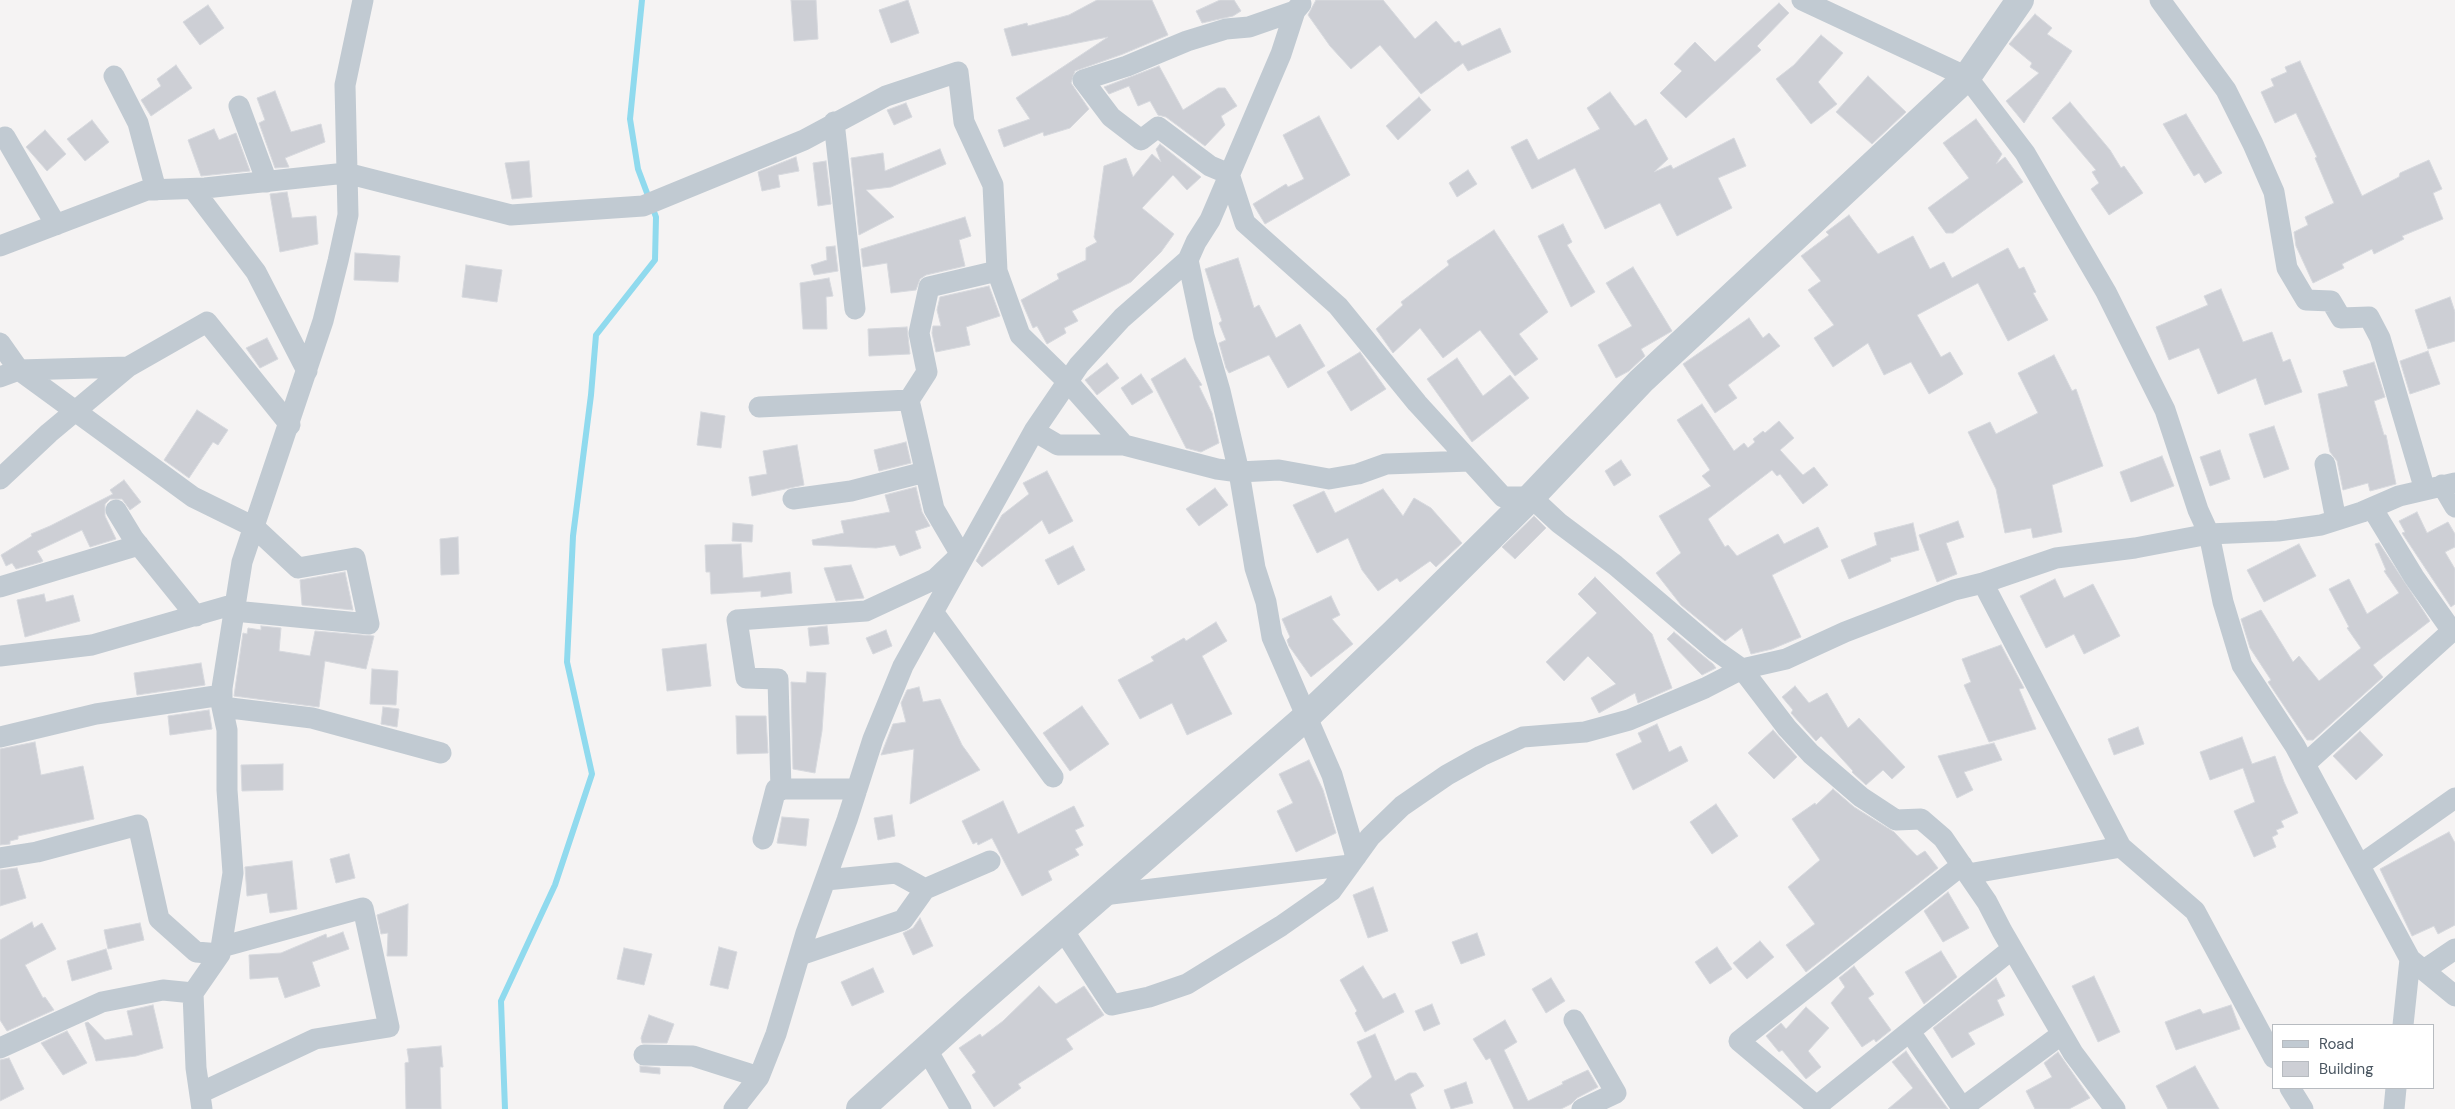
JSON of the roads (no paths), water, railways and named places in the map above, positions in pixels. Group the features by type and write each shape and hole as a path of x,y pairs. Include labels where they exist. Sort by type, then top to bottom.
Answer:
{"street":[{"path":"0,858 37,852 138,825 158,919 196,952 220,950 363,908 389,1027 315,1039 201,1101 193,993 220,950 233,873 227,790 227,730 222,701 235,608 242,562 324,321 348,214 345,85 364,0"},
{"path":"1802,0 1967,78 2025,153 2106,292 2165,410 2198,510 2209,534 2223,602 2242,665 2305,764 2417,965 2455,996"},
{"path":"860,1109 1306,717 1531,497 1641,381 1967,78 2020,0"},
{"path":"2160,0 2226,90 2253,144 2274,192 2287,268 2306,300 2331,301 2341,318 2369,317 2380,338 2441,486 2455,507"},
{"path":"734,1109 759,1076 776,1034 800,955 873,739 903,666 1034,431 1079,365 1122,318 1188,260 1196,242 1210,220 1281,54 1299,6"},
{"path":"1299,6 1249,27 1226,29 1188,41 1127,66 1083,80 1111,117 1141,140 1158,127 1210,166 1229,174 1245,223 1338,306 1417,403 1503,497 1531,497 1559,523 1615,565 1715,650 1742,669 1787,728 1811,754 1861,797 1896,820 1921,819 1943,838 1987,902 2012,949 2073,1053 2115,1109"},
{"path":"0,246 147,190 193,189 346,173 511,215 643,206 804,140 834,122 886,96 958,72 964,122 993,185 997,271 1020,335 1068,382 1124,445"},
{"path":"114,76 138,123 156,190"},
{"path":"239,106 267,182"},
{"path":"834,122 855,309"},
{"path":"5,137 56,225"},
{"path":"193,189 256,272 307,371"},
{"path":"1188,260 1204,336 1220,391 1239,472 1255,568 1266,602 1272,637 1332,775 1353,861"},
{"path":"965,552 934,509 909,400 927,372 919,333 929,286 997,271"},
{"path":"0,479 128,367 207,322 290,425"},
{"path":"0,343 10,373 76,411 193,497 254,527 298,568 355,558 369,624 235,608 196,616 92,645 0,656"},
{"path":"10,373 128,367"},
{"path":"759,407 909,400"},
{"path":"1034,431 1058,445 1124,445 1217,469 1239,472 1279,470 1329,479 1358,474 1386,464 1470,462"},
{"path":"2324,464 2336,520"},
{"path":"793,499 851,492 925,472"},
{"path":"1063,930 1112,1005 1149,997 1187,984 1229,960 1331,892 1370,836 1402,806 1448,775 1481,756 1523,738 1584,732 1629,720 1705,688 1742,669 1786,658 1915,604 2056,558 2135,548 2209,534 2278,531 2336,520 2372,508 2399,496 2441,486"},
{"path":"2305,764 2452,631 2414,577 2372,508"},
{"path":"116,510 139,544 196,616"},
{"path":"0,587 139,544"},
{"path":"781,790 778,678 746,678 737,620 866,611 935,578 965,552"},
{"path":"1983,583 2121,847 2195,911 2272,1054"},
{"path":"933,612 1053,777"},
{"path":"0,737 96,714 222,701 312,718 441,753"},
{"path":"763,839 776,789 857,789"},
{"path":"2360,865 2455,798"},
{"path":"2012,949 1818,1108 1739,1041 1965,870 2121,847"},
{"path":"800,955 903,920 925,889 990,861"},
{"path":"1104,895 1353,861"},
{"path":"826,880 896,873 925,889"},
{"path":"2417,965 2455,948"},
{"path":"2403,1024 2417,965"},
{"path":"4,1040 102,1002 163,990 193,993"},
{"path":"1574,1020 1616,1093 1582,1109"},
{"path":"1910,1032 1962,1109 2062,1034"},
{"path":"926,1050 960,1109"},
{"path":"644,1055 693,1056 759,1076"},
{"path":"2291,1089 2303,1109"},
{"path":"2394,1109 2396,1089"}],"waterway":[{"path":"505,1109 501,1001 555,885 592,774 567,662 573,536 591,395 596,335 655,260 656,217 638,169 630,119 642,0"}]}
